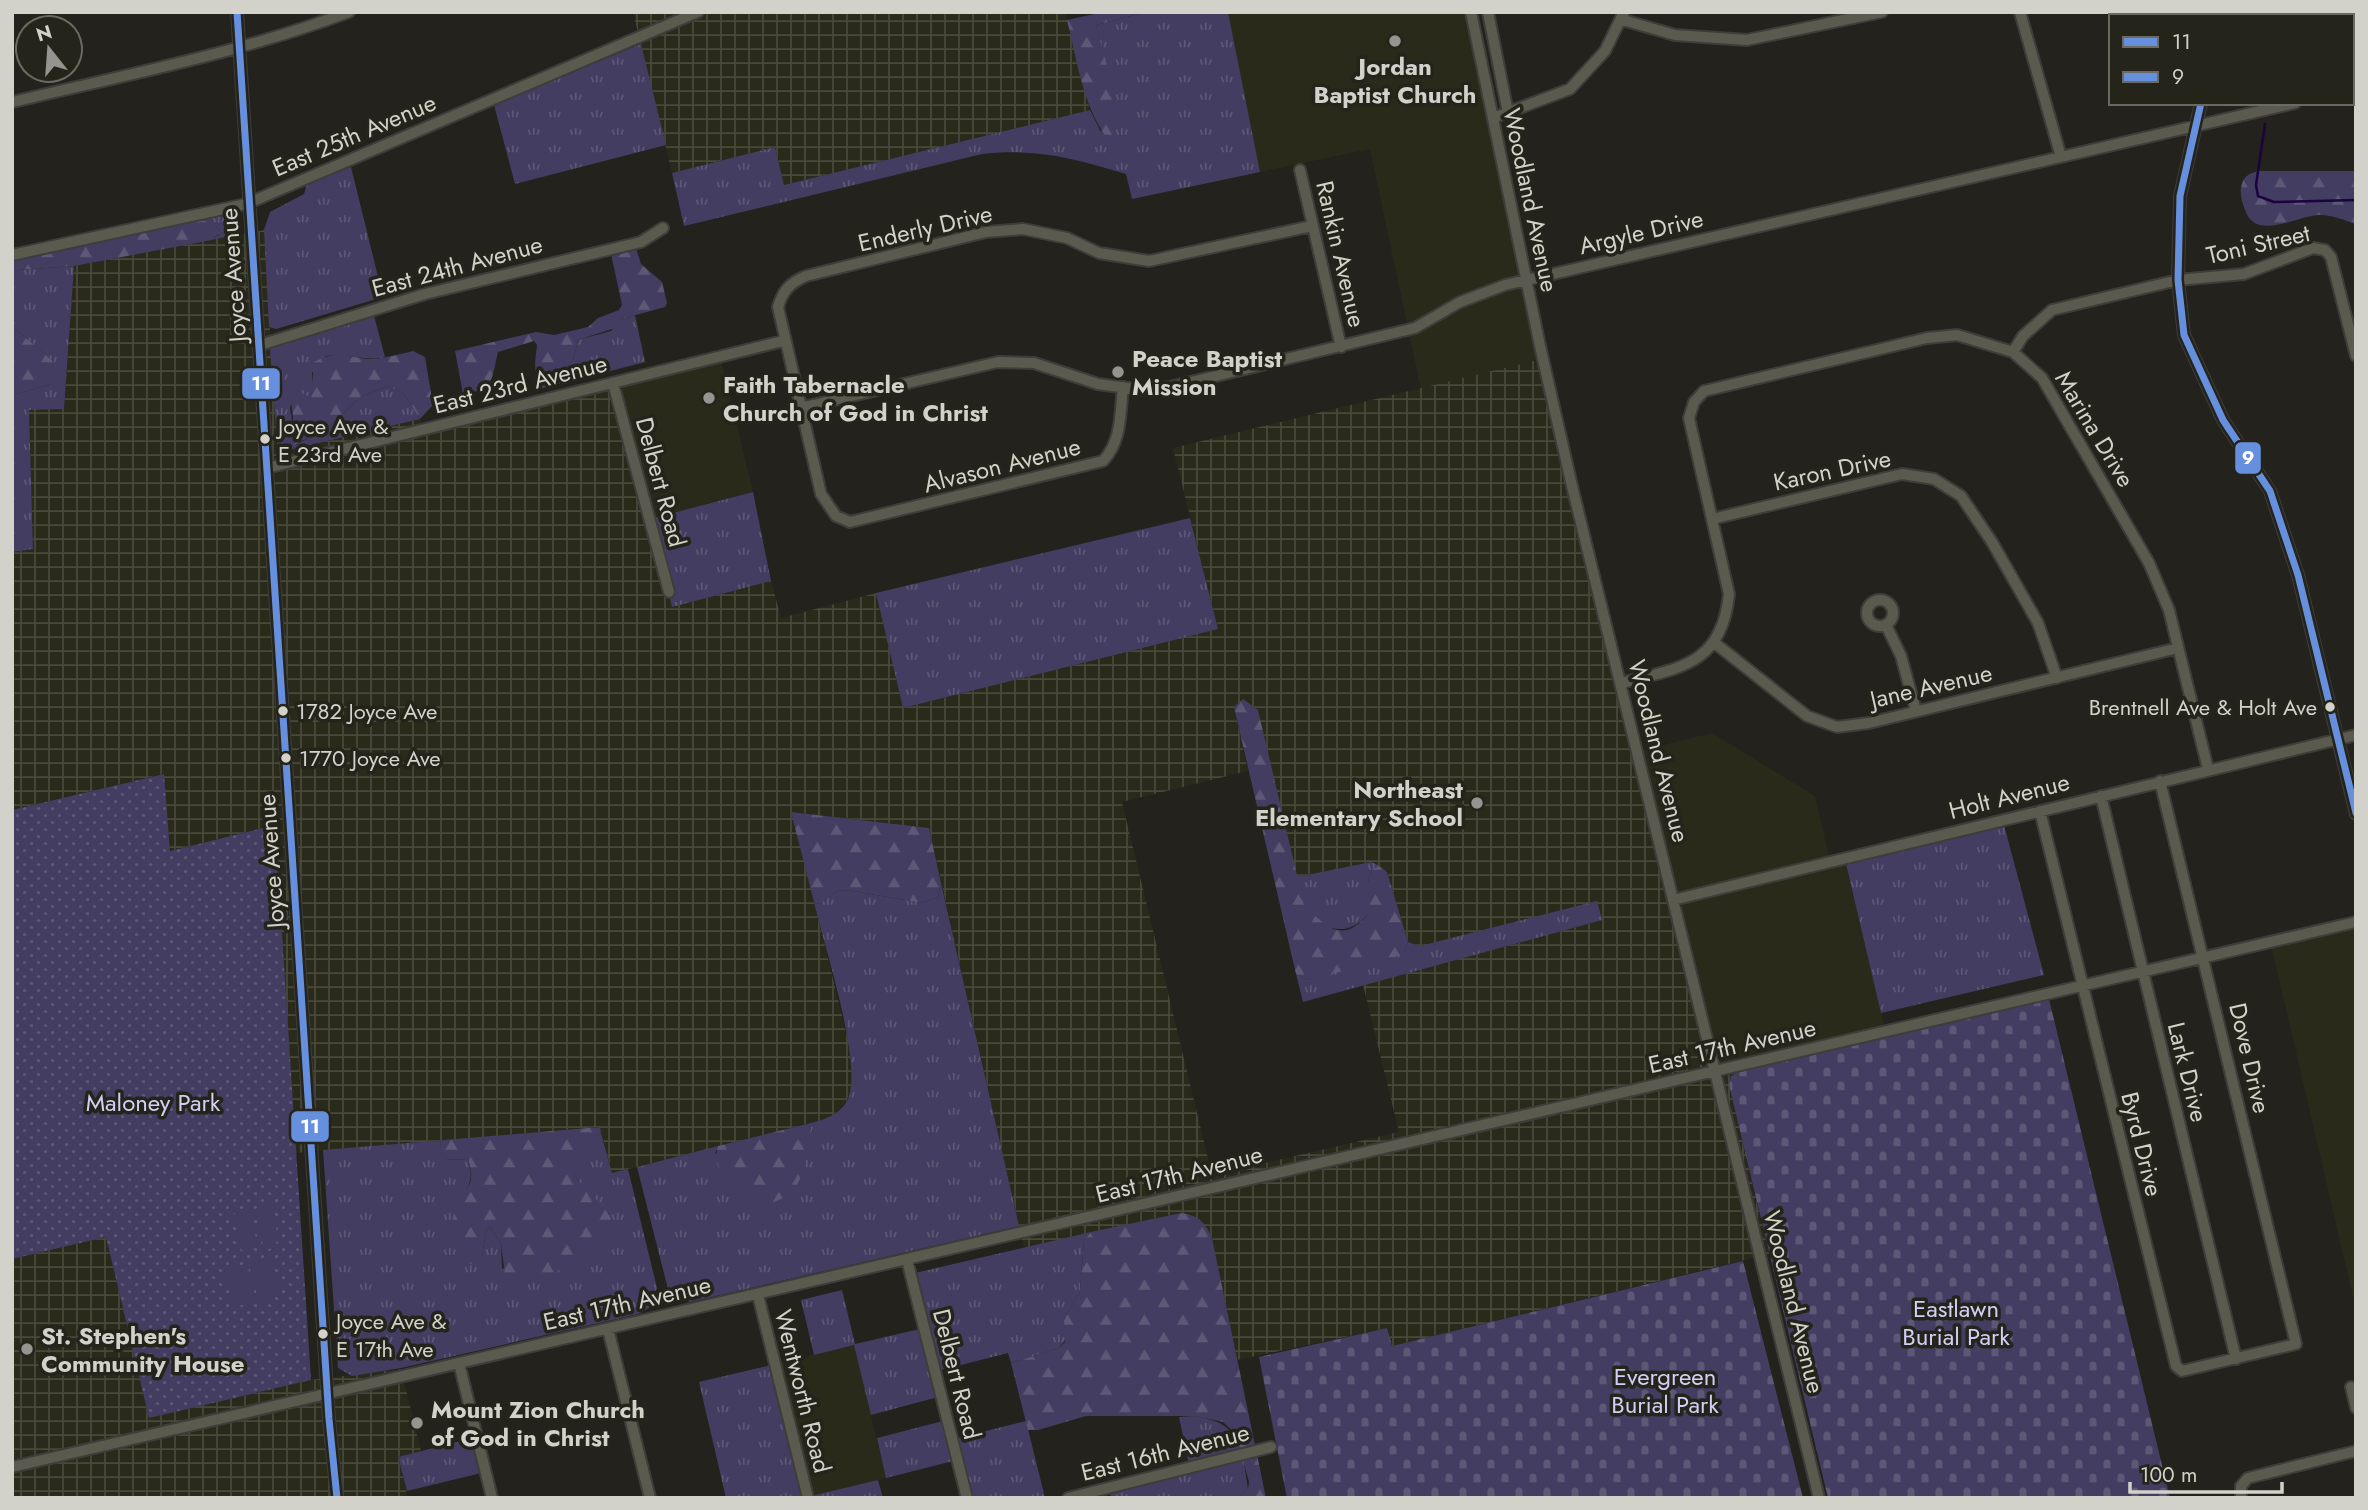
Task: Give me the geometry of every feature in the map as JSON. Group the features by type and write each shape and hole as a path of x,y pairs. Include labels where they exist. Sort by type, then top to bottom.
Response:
{"street":[{"name":"Joyce Avenue","path":"237,12 327,1393 337,1498"},
{"path":"12,102 289,34 349,12"},
{"name":"East 25th Avenue","path":"12,255 249,202 698,12"},
{"name":"Woodland Avenue","path":"1471,12 1526,280 1819,1498"},
{"path":"1488,12 1508,113"},
{"path":"1493,118 1570,89 1605,51 1623,16 1675,34 1747,40 1882,12"},
{"path":"2020,12 2061,157"},
{"path":"2200,105 2180,196 2178,280 2184,335 2223,420 2270,491 2298,575 2356,814"},
{"name":"Argyle Drive","path":"800,408 998,362 1034,363 1098,384 1142,390 1170,387 1415,328 1460,302 1526,280 2286,105"},
{"name":"Rankin Avenue","path":"1300,170 1341,347"},
{"name":"Enderly Drive","path":"783,341 778,320 781,295 791,282 986,232 1023,229 1067,238 1099,253 1149,261 1312,226"},
{"name":"East 24th Avenue","path":"260,345 425,294 641,242 663,228"},
{"name":"Toni Street","path":"2013,352 2023,336 2052,310 2178,280 2244,274 2302,250 2325,250 2334,265 2356,356"},
{"name":"Marina Drive","path":"1712,519 1689,418 1694,402 1704,391 1927,338 1957,335 2013,352 2042,378 2148,563 2169,610 2208,769"},
{"path":"783,341 800,408"},
{"name":"East 23rd Avenue","path":"267,468 783,341"},
{"name":"Delbert Road","path":"612,383 669,593"},
{"name":"Alvason Avenue","path":"800,408 821,494 836,516 850,522 865,521 1103,461 1113,451 1118,438 1123,387"},
{"name":"Karon Drive","path":"1712,519 1902,474 1934,479 1961,496 1992,542 2038,623 2057,678"},
{"path":"1621,683 1682,667 1716,644 1727,620 1729,594 1712,519"},
{"path":"1886,625 1901,656 1916,711"},
{"name":"Jane Avenue","path":"1716,644 1807,716 1837,727 1869,723 2178,648"},
{"name":"Holt Avenue","path":"1674,900 2356,735"},
{"name":"Dove Drive","path":"2160,781 2296,1345"},
{"name":"Lark Drive","path":"2101,796 2236,1359"},
{"name":"Byrd Drive","path":"2040,811 2176,1366 2182,1371 2296,1345"},
{"name":"East 17th Avenue","path":"12,1466 758,1295 1203,1187 2356,922"},
{"name":"Delbert Road","path":"907,1260 967,1498"},
{"name":"Wentworth Road","path":"758,1295 808,1498"},
{"path":"608,1329 650,1498"},
{"path":"459,1363 492,1498"},
{"path":"2351,1387 2356,1408"},
{"name":"East 16th Avenue","path":"1068,1498 1271,1447"},
{"path":"2241,1496 2241,1486 2258,1474 2356,1451"}],"shaded area":[{"path":"633,12 1065,12 1090,110 784,185 775,147 672,173"},
{"path":"1228,12 1470,12 1542,359 1421,390 1370,149 1260,172"},
{"path":"264,230 277,444 281,452 420,419 422,429 615,381 672,607 771,581 781,618 876,593 903,708 1218,629 1173,448 1542,359 1715,1069 1731,1076 1729,1085 1769,1254 1392,1346 1387,1328 1237,1360 1212,1238 1191,1214 1180,1213 1024,1248 929,828 792,812 850,1048 853,1084 846,1102 830,1118 612,1173 600,1127 296,1153 275,825 170,851 163,774 12,810 12,552 33,549 29,409 64,408 74,266","holes":["1234,707 1258,710 1294,873 1302,876 1371,862 1380,866 1387,872 1408,942 1420,946 1602,920 1363,985 1399,1132 1212,1175 1122,802 1248,771"]},
{"path":"720,355 753,492 650,519 615,381"},
{"path":"1712,733 1815,796 1830,861 1844,858 1887,1036 1743,1069 1731,1076 1715,1069 1638,751"},
{"path":"2356,918 2356,1310 2269,936"},
{"path":"106,1237 149,1418 311,1380 401,1369 421,1451 398,1457 408,1498 12,1498 12,1259"},
{"path":"854,1345 886,1478 804,1498 772,1365"}],"green space":[{"path":"1104,12 1146,12 1096,25 1115,101 1117,116 1113,145 1103,132 1088,102 1067,20"},
{"path":"1146,12 1228,12 1260,172 1132,199 1126,174 1055,156 1020,152 982,154 684,226 672,173 775,147 784,185 1090,110 1101,132 1114,103 1096,25"},
{"path":"641,44 666,145 515,184 494,105"},
{"path":"351,167 383,297 276,329 269,327 264,230 270,212 304,194 307,184"},
{"path":"2259,171 2356,171 2356,224 2323,215 2277,225 2257,224 2245,210 2241,191 2245,178"},
{"path":"237,211 240,234 212,240 219,234 216,226 188,222"},
{"path":"204,221 216,226 219,233 212,240 74,266 18,270 12,274 12,260 187,222"},
{"path":"636,248 641,264 662,282 667,303 665,307 621,319 618,327 578,340 573,361 543,382 537,375 537,345 534,341 498,352 490,382 481,390 463,394 455,351 536,332 554,335 588,327 598,318 619,310 622,305 611,254"},
{"path":"74,266 64,409 29,410 33,549 12,552 12,395 52,384 54,362 12,326 12,274 18,270"},
{"path":"373,312 385,357 371,359 326,356 312,373 313,394 310,398 294,389 290,408 296,445 328,427 362,396 388,386 404,394 420,419 281,452 277,444 270,349 280,340"},
{"path":"635,315 645,362 540,389 538,378 543,382 573,361 578,340 611,331 621,319"},
{"path":"12,326 54,362 58,375 52,384 12,395"},
{"path":"413,351 425,357 433,405 420,419 404,394 388,386 362,396 328,427 289,448 282,443 283,435 293,422 290,393 294,389 311,398 314,362 337,355 374,359"},
{"path":"753,492 771,581 672,607 650,519"},
{"path":"1190,518 1218,629 903,708 876,593"},
{"path":"1243,699 1258,710 1304,905 1327,926 1343,931 1351,929 1368,914 1368,882 1372,869 1380,866 1387,872 1408,942 1405,951 1392,959 1307,980 1296,974 1234,707"},
{"name":"Maloney Park","path":"164,774 170,851 275,825 311,1380 149,1418 106,1237 12,1259 12,810"},
{"path":"791,812 929,828 941,883 938,897 922,903 848,890 838,891 819,904 814,902"},
{"path":"2004,825 2044,975 1881,1013 1846,864"},
{"path":"1371,862 1380,866 1372,869 1368,882 1368,914 1360,922 1352,927 1335,929 1318,922 1304,906 1294,873 1302,876"},
{"path":"941,883 1019,1226 690,1302 680,1299 668,1289 637,1167 718,1146 715,1154 811,1129 807,1124 835,1114 847,1101 851,1085 851,1062 841,1004 814,902 819,904 838,891 848,890 922,903 938,897"},
{"path":"1597,901 1602,920 1303,1002 1296,974 1307,980 1405,951 1408,942 1420,946"},
{"name":"Eastlawn Burial Park","path":"2049,999 2170,1498 1828,1498 1729,1085 1731,1076 1743,1069"},
{"path":"807,1124 811,1129 804,1169 800,1180 785,1197 758,1205 735,1188 722,1172 716,1155 718,1146"},
{"path":"600,1127 601,1133 580,1151 573,1164 577,1179 610,1217 611,1226 607,1236 598,1245 576,1262 543,1276 505,1275 501,1244 491,1228 487,1227 482,1256 478,1262 470,1264 465,1261 453,1217 456,1203 470,1184 471,1170 468,1159 443,1160 439,1155 439,1146 444,1140"},
{"path":"601,1133 612,1173 628,1169 657,1288 649,1308 638,1314 401,1368 352,1376 338,1368 323,1150 444,1140 439,1146 444,1160 468,1159 471,1170 467,1189 459,1198 465,1261 482,1256 487,1227 491,1228 501,1244 502,1269 609,1214 583,1187 573,1170 572,1162 578,1151"},
{"path":"266,1201 268,1206 271,1205 279,1241 276,1242 277,1247 268,1249 267,1244 263,1245 255,1209 258,1208 257,1203"},
{"path":"249,1211 258,1246 241,1250 233,1214"},
{"path":"1181,1213 1200,1220 1212,1238 1266,1498 1237,1498 1248,1489 1249,1482 1236,1434 1223,1422 1195,1416 1086,1416 1038,1430 1028,1430 1011,1363 1059,1348 1065,1342 1064,1320 1080,1291 1084,1240 1091,1232"},
{"path":"1091,1232 1084,1240 1080,1291 1064,1320 1066,1339 1059,1348 1011,1363 1008,1353 937,1371 915,1273"},
{"path":"272,1258 281,1296 258,1301 250,1263"},
{"name":"Evergreen Burial Park","path":"1743,1261 1803,1498 1287,1498 1259,1357 1387,1328 1392,1346"},
{"path":"247,1264 256,1302 233,1307 224,1269"},
{"path":"842,1290 855,1344 920,1329 938,1397 871,1415 854,1345 814,1355 801,1300"},
{"path":"772,1365 804,1498 726,1498 699,1382"},
{"path":"1195,1416 1224,1426 1233,1435 1241,1450 1189,1464 1179,1417"},
{"path":"943,1421 953,1461 886,1478 877,1438"},
{"path":"1026,1421 1045,1498 970,1498 954,1439"},
{"path":"472,1438 481,1473 407,1491 398,1457"},
{"path":"1243,1456 1248,1489 1237,1498 1111,1498 1110,1493"},
{"path":"878,1480 883,1498 811,1496"}],"waterway":[{"path":"2257,12 2260,14"},
{"path":"2265,124 2256,185 2258,196 2274,202 2356,200"}],"transit line":[{"name":"11","path":"237,12 329,1419 337,1498"},
{"name":"9","path":"2201,105 2180,196 2178,280 2184,335 2223,420 2270,491 2298,575 2356,813"}],"place":[{"name":"Jordan Baptist Church","path":"1395,41"},
{"name":"Peace Baptist Mission","path":"1118,372"},
{"name":"Faith Tabernacle Church of God in Christ","path":"709,398"},
{"name":"Joyce Ave & E 23rd Ave","path":"265,439"},
{"name":"Brentnell Ave & Holt Ave","path":"2330,707"},
{"name":"1782 Joyce Ave","path":"283,711"},
{"name":"1770 Joyce Ave","path":"286,758"},
{"name":"Northeast Elementary School","path":"1477,803"},
{"name":"Joyce Ave & E 17th Ave","path":"323,1334"},
{"name":"St. Stephen's Community House","path":"27,1349"},
{"name":"Mount Zion Church of God in Christ","path":"417,1423"}]}
